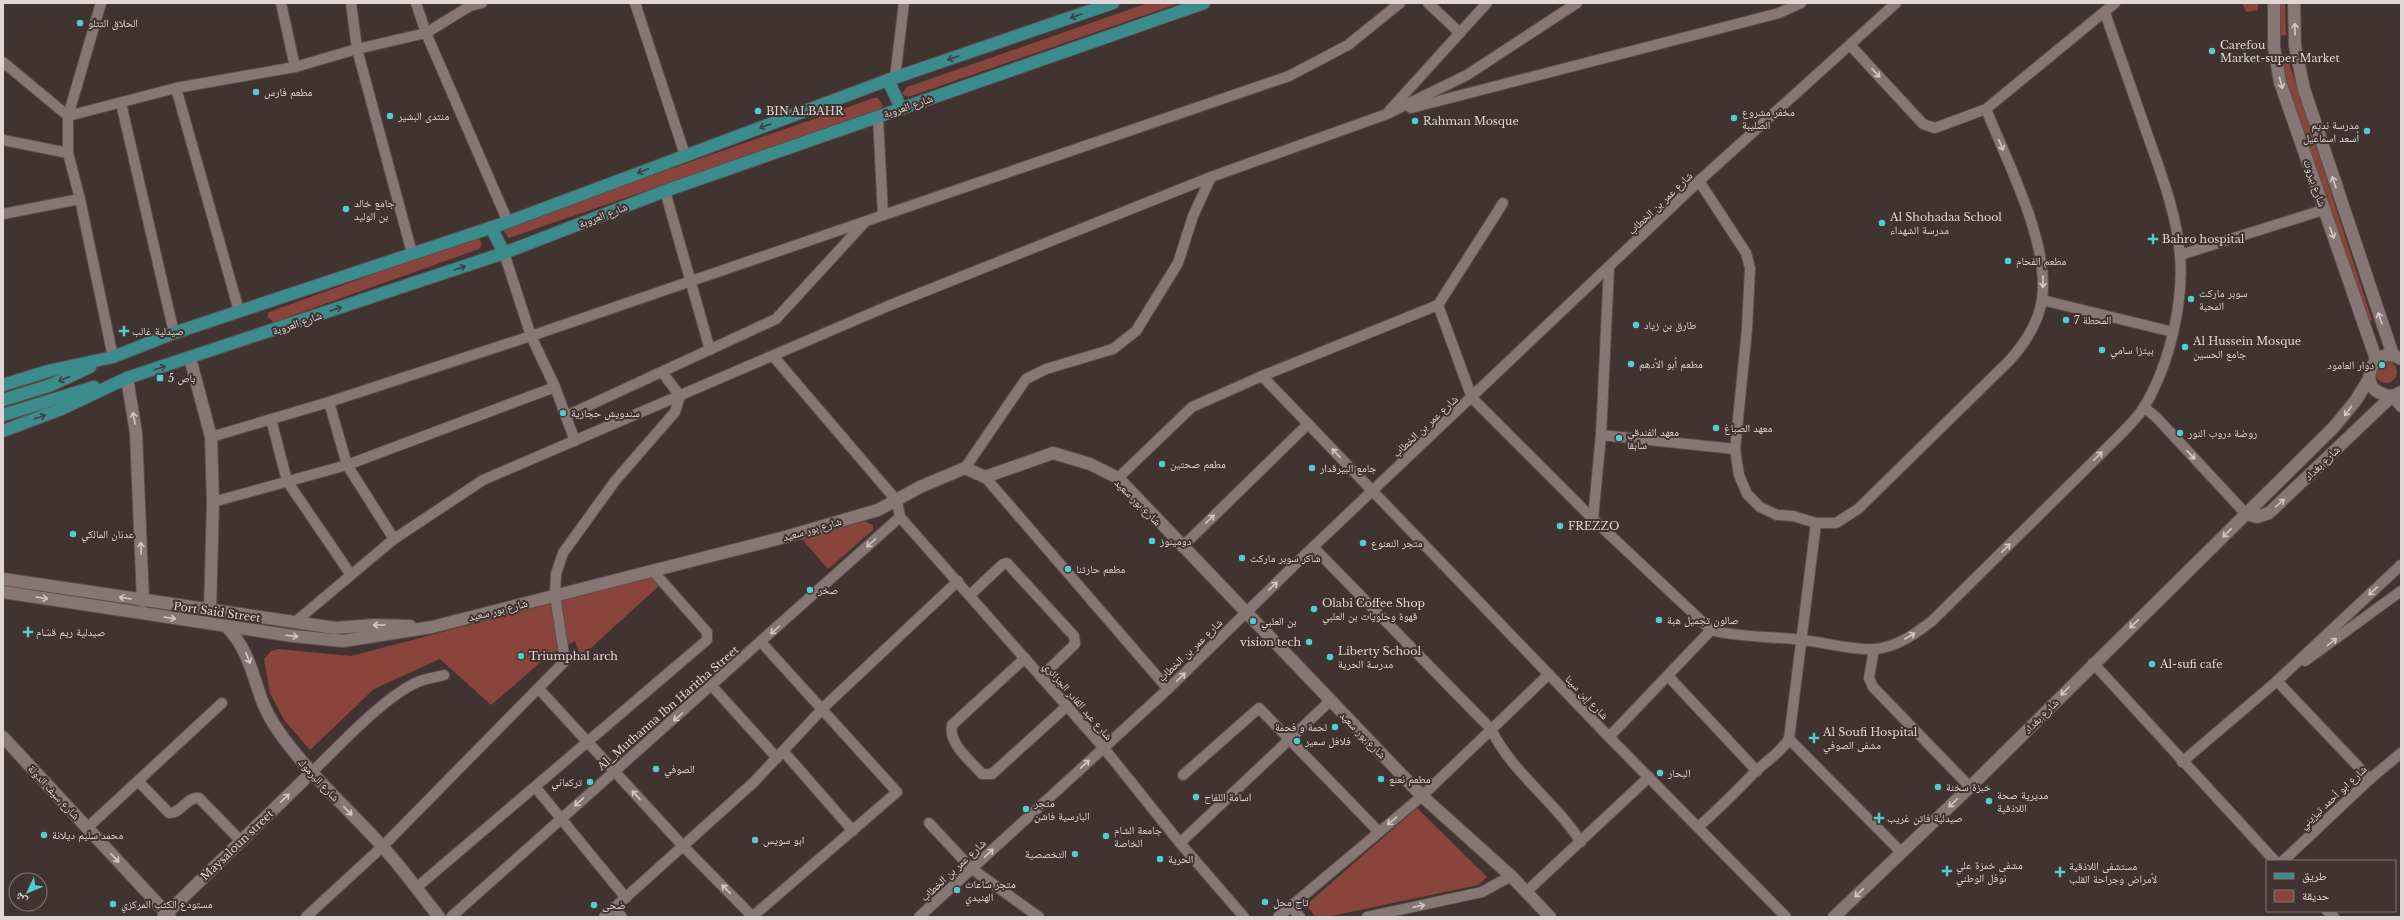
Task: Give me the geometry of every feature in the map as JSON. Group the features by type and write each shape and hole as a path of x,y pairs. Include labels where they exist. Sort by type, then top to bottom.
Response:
{"main road":[{"path":"3,400 51,385 113,357 174,333 508,222 892,79 1113,3"},
{"name":"شارع العروبة","path":"3,431 59,410 127,378 504,253 665,191 1204,3"},
{"name":"شارع بيروت","path":"2274,3 2274,47 2280,82 2323,210 2376,359 2397,357 2311,110 2295,46 2294,3"},
{"path":"2274,47 2295,46"},
{"path":"892,79 901,108"},
{"path":"491,227 504,253"},
{"path":"3,385 48,371 113,357"},
{"path":"190,358 211,436 213,502 210,611"},
{"path":"2376,359 2370,368 2369,379 2371,385 2380,394 2397,394"},
{"path":"3,415 127,378 136,433 143,601"},
{"name":"شارع بغداد","path":"1834,917 1970,787 2093,664 2334,428 2356,400 2369,379"},
{"name":"شارع بغداد","path":"2246,514 2257,517 2269,513 2397,394"},
{"name":"شارع بور سعيد","path":"985,477 1053,453 1090,464 1118,478 1422,796 1511,876 1550,917"},
{"path":"965,468 985,477"},
{"name":"شارع بور سعيد","path":"432,626 785,537 878,510 897,501 920,487 965,468"},
{"name":"Port Said Street","path":"3,580 335,628 375,625 432,626"},
{"path":"3,592 293,636 343,641 432,626"},
{"name":"شارع اليرموك","path":"226,626 238,639 248,655 260,695 274,724 312,772 382,846 439,917"},
{"name":"شارع سيف الدولة","path":"3,738 167,916"},
{"name":"Maysaloun street","path":"167,916 312,772"}],"street":[{"path":"101,3 68,116 68,153 80,199 113,357"},
{"path":"281,3 295,67"},
{"path":"352,3 357,49 412,253"},
{"path":"416,3 426,32 508,222"},
{"path":"68,116 176,88 295,67 357,49 426,32 470,6 482,3"},
{"path":"635,3 685,155"},
{"path":"892,79 904,3"},
{"path":"211,436 329,402 531,336 1289,76 1348,46 1400,3"},
{"path":"1428,3 1460,33"},
{"path":"1386,114 1487,3"},
{"path":"1386,114 1467,75 1577,3"},
{"path":"295,622 394,539 483,480 888,306 1211,177 1386,114 1772,15 1801,3"},
{"name":"شارع عمر بن الخطاب","path":"919,917 1168,689 1313,547 1472,398 1699,181 1896,3"},
{"path":"1850,45 1927,126 1935,128 1986,109 2105,13 2115,3"},
{"path":"1438,305 1472,398 1593,519 1711,630 1724,634 1801,640 1874,649 1894,645 1913,635 1932,621 2123,432 2144,407 2161,370 2173,332 2179,294 2180,255 2174,221 2162,175 2105,13"},
{"path":"3,62 68,116"},
{"path":"176,88 239,311"},
{"path":"121,103 174,333"},
{"path":"1699,181 1746,253 1750,268 1748,329 1734,449 1739,475 1747,494 1760,507 1777,515 1793,516 1816,523 1836,522 1858,509 2010,360 2027,338 2042,300 2044,280 2037,238 1986,109"},
{"path":"878,117 883,215"},
{"path":"3,140 68,153"},
{"path":"965,468 1026,379 1046,369 1113,349 1136,331 1178,263 1193,216 1211,177"},
{"path":"665,191 692,281 710,350"},
{"path":"3,214 80,199"},
{"path":"1118,478 1192,407 1262,376 1438,305 1504,203"},
{"path":"2180,255 2323,210"},
{"path":"566,416 776,319 866,221"},
{"path":"504,253 531,336 555,387 575,441"},
{"path":"1593,519 1601,435 1609,268"},
{"path":"2042,300 2173,332"},
{"path":"773,356 897,501 900,517"},
{"path":"662,372 680,396"},
{"name":"شارع إبن سينا","path":"1262,376 1609,737 1786,917"},
{"path":"213,502 347,465 555,387"},
{"path":"2397,394 2401,407"},
{"path":"306,917 382,846 565,661 555,595 559,563 569,544 615,481 672,418 680,396"},
{"path":"329,402 347,465 394,539"},
{"path":"2144,407 2157,418 2246,514"},
{"path":"271,419 287,481 351,575"},
{"path":"1182,546 1308,424"},
{"path":"1601,435 1734,449"},
{"path":"985,477 1168,689"},
{"name":"شارع عبد القادر الجزائري","path":"900,517 1103,747 1180,843 1244,917"},
{"name":"Al_Muthanna Ibn Haritha Street","path":"451,917 900,517"},
{"path":"1698,827 1722,807 1757,770 1780,753 1789,739 1816,523"},
{"path":"1313,547 1491,729 1496,740 1529,782 1573,829 1581,842"},
{"path":"970,595 1003,564 1007,563 1074,636 1075,644 1041,677"},
{"path":"2182,762 2277,681 2401,565"},
{"path":"416,888 536,788 707,640 705,630 652,570"},
{"path":"604,917 754,782 822,709 958,581"},
{"path":"2277,681 2401,591"},
{"path":"1609,737 1711,630"},
{"path":"539,688 683,846 752,917 897,794 897,790 761,642"},
{"path":"1874,649 1869,678 1873,686 1970,787"},
{"path":"1025,658 952,725 950,732 953,740 982,774 992,774 1067,706"},
{"path":"2093,664 2274,860"},
{"path":"1278,917 1422,796 1549,674"},
{"path":"312,772 372,715 396,696 422,680 444,675"},
{"path":"1668,676 1757,770"},
{"path":"2277,681 2370,779"},
{"path":"712,686 853,831"},
{"path":"1180,843 1330,701"},
{"path":"87,828 222,703"},
{"path":"1183,775 1258,708 1290,739 1379,832"},
{"path":"1789,739 1901,852"},
{"name":"شارع ابو أحمد تيزيني","path":"2284,860 2401,752"},
{"path":"1526,892 1649,777"},
{"path":"138,781 169,813 176,812 194,798 199,798 241,841"},
{"path":"536,788 626,898"},
{"path":"929,823 972,869 1039,917"},
{"path":"1367,917 1482,892 1511,876"},
{"path":"1290,906 1300,917"},
{"path":"614,908 622,917"}],"green space":[{"path":"1148,3 1180,3 908,97 902,94 907,87"},
{"path":"2242,3 2258,3 2258,10 2246,12"},
{"path":"2279,3 2285,3 2286,35 2280,36"},
{"path":"2286,53 2372,320 2369,323 2290,94 2282,59"},
{"path":"874,98 878,98 883,106 878,111 509,238 503,230 506,226"},
{"path":"475,237 480,240 482,245 479,249 274,322 267,317 269,312"},
{"path":"2386,361 2394,364 2397,372 2394,380 2386,383 2378,380 2375,372 2378,364"},
{"path":"864,521 873,525 873,530 828,569 801,538"},
{"path":"652,577 660,585 581,657 575,641 548,656 491,705 440,659 374,689 310,750 284,720 270,693 264,659 271,651 278,649 351,656"},
{"path":"1417,808 1487,877 1478,885 1327,917 1316,917 1306,905"}],"place":[{"name":"الحلاق التتلو","path":"80,23"},
{"name":"Carefou Market-super Market","path":"2212,51"},
{"name":"مطعم فارس","path":"256,92"},
{"name":"BIN ALBAHR","path":"758,111"},
{"name":"منتدى البشير","path":"390,116"},
{"name":"مخفر مشروع الصليبة","path":"1734,118"},
{"name":"Rahman Mosque","path":"1415,121"},
{"name":"مدرسة نديم أسعد اسماعيل","path":"2367,131"},
{"name":"جامع خالد بن الوليد","path":"346,209"},
{"name":"Al Shohadaa School مدرسة الشهداء","path":"1882,223"},
{"name":"Bahro hospital","path":"2153,239"},
{"name":"مطعم الفحام","path":"2008,261"},
{"name":"سوبر ماركت المحبة","path":"2191,299"},
{"name":"المحطة 7","path":"2066,320"},
{"name":"طارق بن زياد","path":"1636,325"},
{"name":"صيدلية غالب","path":"124,331"},
{"name":"Al Hussein Mosque جامع الحسين","path":"2185,347"},
{"name":"بيتزا سامي","path":"2102,350"},
{"name":"مطعم أبو الأدهم","path":"1631,364"},
{"name":"دوار العامود","path":"2382,365"},
{"name":"باص 5","path":"160,378"},
{"name":"سندويش حجازية","path":"563,413"},
{"name":"معهد الصباغ","path":"1716,428"},
{"name":"روضة دروب النور","path":"2180,433"},
{"name":"معهد الفندقي سابقا","path":"1619,438"},
{"name":"مطعم صحتين","path":"1162,464"},
{"name":"جامع البيرقدار","path":"1312,468"},
{"name":"FREZZO","path":"1560,526"},
{"name":"عدنان المالكي","path":"73,534"},
{"name":"دومينوز","path":"1152,541"},
{"name":"متجر النعنوع","path":"1363,543"},
{"name":"شاكر سوبر ماركت","path":"1242,558"},
{"name":"مطعم حارتنا","path":"1068,569"},
{"name":"صخر","path":"810,590"},
{"name":"Olabi Coffee Shop قهوة وحلويات بن العلبي","path":"1314,609"},
{"name":"صالون تجميل هبة","path":"1659,620"},
{"name":"بن العلبي","path":"1253,621"},
{"name":"صيدلية ريم قسّام","path":"28,632"},
{"name":"vision tech","path":"1309,642"},
{"name":"Triumphal arch","path":"521,656"},
{"name":"Liberty School مدرسة الحرية","path":"1330,657"},
{"name":"Al-sufi cafe","path":"2152,664"},
{"name":"لحمة و فحمة","path":"1335,727"},
{"name":"Al Soufi Hospital مشفى الصوفي","path":"1814,738"},
{"name":"فلافل سمير","path":"1297,741"},
{"name":"الصوفي","path":"656,769"},
{"name":"البحار","path":"1660,773"},
{"name":"مطعم نعنع","path":"1381,779"},
{"name":"تركماني","path":"590,782"},
{"name":"خبزة سخنة","path":"1938,787"},
{"name":"اسامة اللفاح","path":"1196,797"},
{"name":"مديرية صحة اللاذقية","path":"1989,801"},
{"name":"متجر البارسية فاشن","path":"1026,809"},
{"name":"صيدلية فاتن غريب","path":"1879,818"},
{"name":"محمد سليم ديلانة","path":"44,835"},
{"name":"جامعة الشام الخاصة","path":"1106,836"},
{"name":"ابو سويس","path":"755,840"},
{"name":"التخصصية","path":"1075,854"},
{"name":"الحرية","path":"1160,859"},
{"name":"مشفى خمزة علي نوفل الوطني","path":"1947,871"},
{"name":"مستشفى اللاذقية لأمراض وجراحة القلب","path":"2060,872"},
{"name":"متجر ساعات الهنيدي","path":"957,890"},
{"name":"تاج محل","path":"1265,902"},
{"name":"مستودع الكتب المركزي","path":"113,904"},
{"name":"ضحى","path":"594,905"}]}
